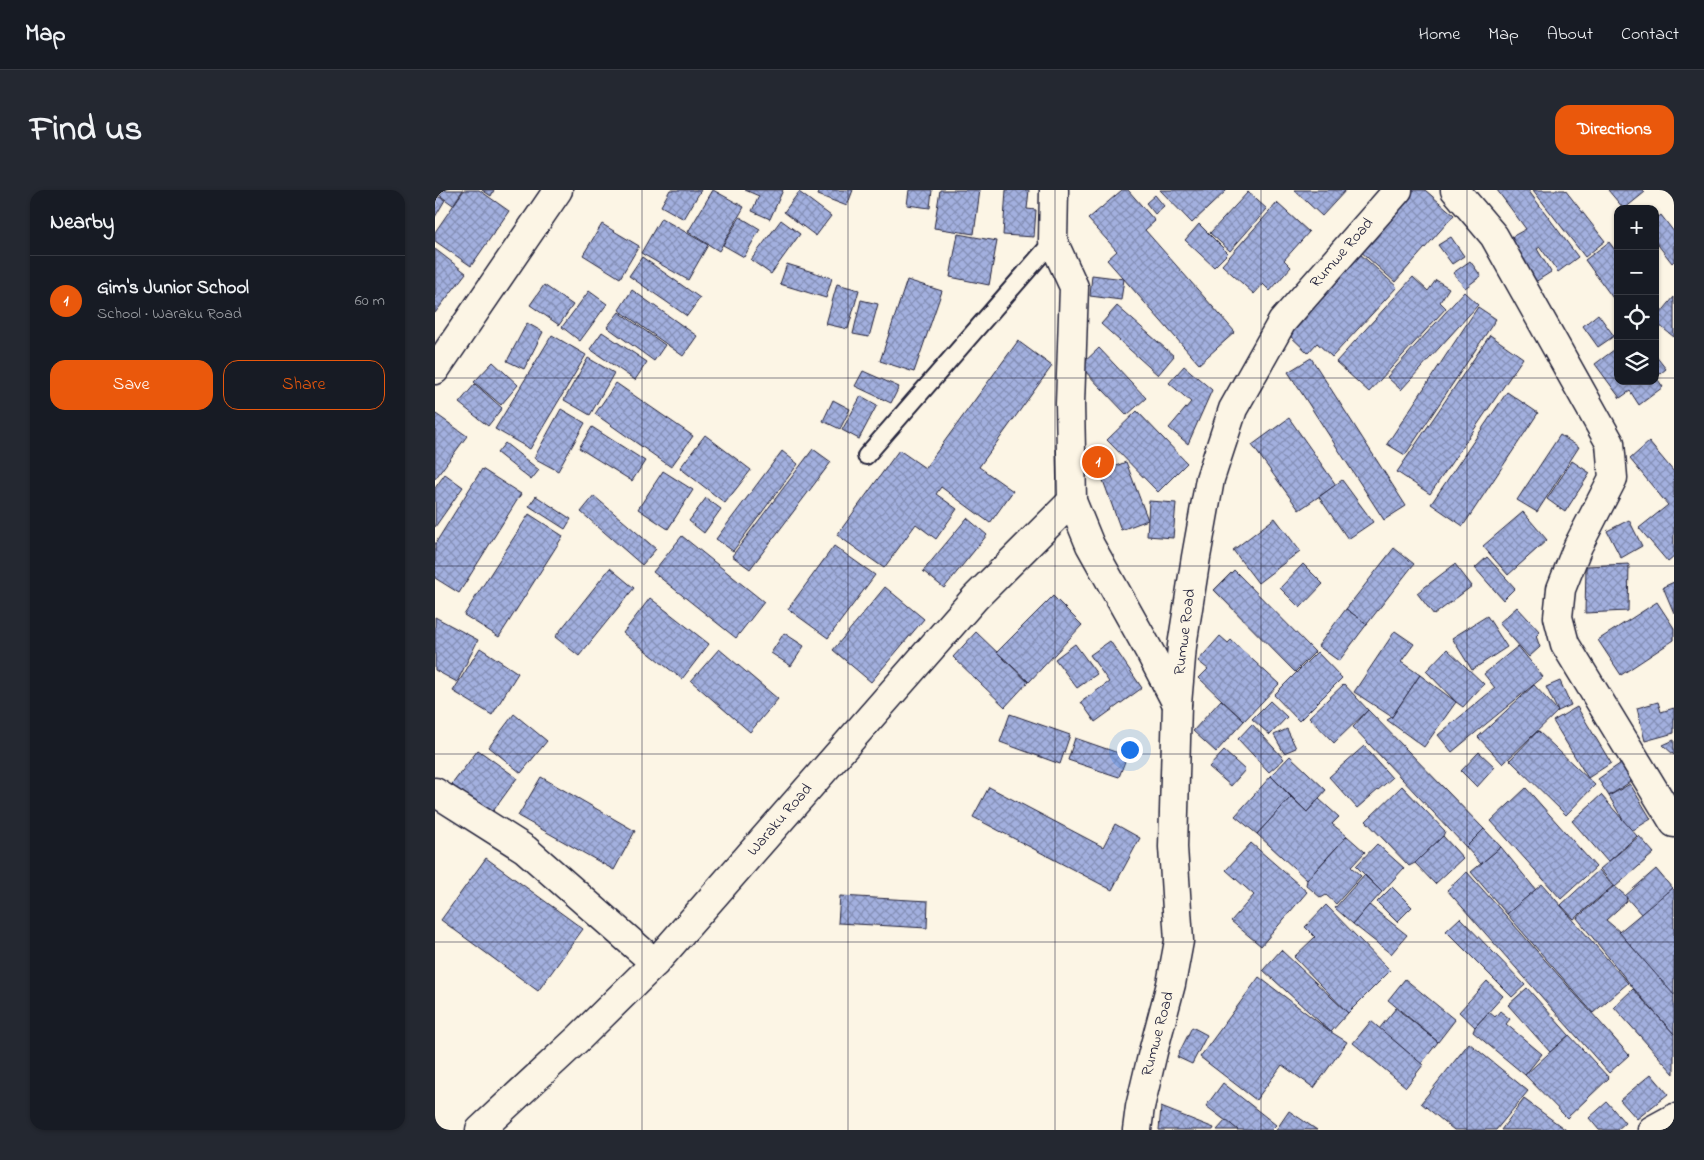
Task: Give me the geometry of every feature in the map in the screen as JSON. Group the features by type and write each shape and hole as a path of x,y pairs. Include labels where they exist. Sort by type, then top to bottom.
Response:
{"street":[{"path":"435,370 558,190"},
{"path":"1054,190 1053,241 1074,287 1070,404 1072,501 1089,546 1151,654 1177,704"},
{"name":"Rumwe Road","path":"1137,1130 1140,1107 1171,984 1179,941 1173,847 1177,704 1195,557 1210,479 1233,409 1282,322 1398,190"},
{"path":"1455,190 1494,236 1610,443 1613,478 1578,546 1561,589 1558,617 1565,644 1674,823"},
{"name":"Waraku Road","path":"480,1130 655,964 975,598 1072,501"},
{"path":"435,792 525,849 655,964"},
{"path":"1652,1130 1674,1118"}],"lane":[{"path":"866,456 1053,241"}],"building":[{"path":"435,190 463,190 453,205 435,192"},
{"path":"464,190 479,190 509,211 471,266 435,241 435,232"},
{"path":"482,190 494,190 491,196"},
{"path":"670,190 701,190 684,219 661,206"},
{"path":"713,190 744,207 719,251 688,232"},
{"path":"745,190 783,190 770,219 752,211 759,196"},
{"path":"820,190 853,190 847,206 818,195"},
{"path":"909,190 932,190 930,208 907,205"},
{"path":"940,190 980,190 974,234 934,228"},
{"path":"1006,190 1029,190 1027,209 1036,210 1034,237 1003,235"},
{"path":"1122,190 1128,190 1155,221 1145,230 1235,332 1199,364 1107,260 1117,251 1088,219"},
{"path":"1160,190 1227,190 1192,223"},
{"path":"1294,190 1346,190 1322,216"},
{"path":"1413,190 1425,190 1454,215 1395,282 1359,250"},
{"path":"1497,190 1528,190 1578,257 1558,272 1540,247 1537,249 1551,272 1532,284 1506,240 1526,229"},
{"path":"1533,190 1565,190 1605,241 1585,257"},
{"path":"1608,190 1643,190 1645,192 1629,205 1621,205"},
{"path":"799,192 831,216 816,236 784,212"},
{"path":"1248,192 1267,209 1230,251 1210,233"},
{"path":"435,195 445,200 435,217"},
{"path":"1155,195 1164,206 1155,214 1146,203"},
{"path":"1277,203 1309,232 1284,260 1291,267 1270,291 1263,284 1254,294 1222,265"},
{"path":"1661,215 1674,232 1674,261 1672,263 1659,246 1659,217"},
{"path":"740,217 760,229 744,257 723,245"},
{"path":"661,218 708,245 688,280 641,253"},
{"path":"781,220 800,234 771,274 751,260"},
{"path":"602,224 639,246 620,278 583,255"},
{"path":"1199,224 1228,253 1214,267 1185,240"},
{"path":"958,234 997,241 989,285 950,277"},
{"path":"1451,237 1464,256 1452,264 1438,245"},
{"path":"1609,242 1614,249 1614,300 1585,260"},
{"path":"435,249 466,273 435,313"},
{"path":"1359,253 1397,287 1332,357 1317,343 1308,353 1286,332"},
{"path":"642,257 700,298 687,316 629,276"},
{"path":"1470,261 1481,276 1465,288 1453,273"},
{"path":"787,264 832,278 826,298 780,284"},
{"path":"1092,275 1124,279 1121,300 1090,296"},
{"path":"1413,277 1428,291 1436,280 1449,288 1440,302 1446,308 1369,392 1336,362"},
{"path":"907,280 942,291 914,372 880,361"},
{"path":"837,284 859,290 848,329 826,324"},
{"path":"544,285 573,305 559,325 530,305"},
{"path":"632,290 697,336 683,356 619,310"},
{"path":"589,291 607,304 580,341 562,327"},
{"path":"1464,292 1478,305 1401,390 1387,377"},
{"path":"1674,297 1674,337 1659,325 1659,315"},
{"path":"861,300 878,304 869,337 853,334"},
{"path":"1117,306 1174,356 1158,375 1101,324"},
{"path":"1478,307 1496,319 1405,455 1387,444"},
{"path":"619,312 665,345 654,361 607,327"},
{"path":"1598,314 1614,336 1598,347 1583,326"},
{"path":"527,323 543,332 524,369 507,361"},
{"path":"602,332 647,362 635,380 590,349"},
{"path":"552,335 586,355 530,449 495,429"},
{"path":"1490,335 1523,358 1430,494 1397,472"},
{"path":"1018,341 1052,366 979,467 1013,491 990,523 941,487 936,494 957,509 936,539 916,524 884,568 837,535 899,450 925,468"},
{"path":"1099,348 1146,398 1127,415 1080,366"},
{"path":"1614,350 1614,385 1659,385 1659,381 1663,387 1639,405 1630,391 1620,398 1595,364"},
{"path":"588,358 614,373 590,415 564,400"},
{"path":"1311,358 1406,506 1384,520 1288,372"},
{"path":"1659,360 1666,369 1659,375"},
{"path":"493,362 518,385 501,405 474,382"},
{"path":"1184,366 1212,390 1188,444 1169,428 1191,402 1169,383"},
{"path":"863,371 899,387 891,403 855,386"},
{"path":"616,383 693,436 671,467 595,414"},
{"path":"475,384 502,408 488,426 459,403"},
{"path":"1507,392 1538,413 1463,526 1431,504"},
{"path":"861,396 877,405 859,439 842,430"},
{"path":"833,400 850,409 840,429 823,421"},
{"path":"561,409 585,423 558,471 534,458"},
{"path":"1137,411 1187,463 1158,492 1107,440"},
{"path":"436,414 467,436 435,479 435,416"},
{"path":"1289,418 1336,485 1299,510 1252,445"},
{"path":"592,427 645,461 632,481 579,448"},
{"path":"705,435 751,470 725,503 680,468"},
{"path":"1560,435 1579,447 1537,512 1517,500"},
{"path":"1649,442 1674,472 1674,557 1668,562 1639,528 1668,505 1630,459"},
{"path":"505,443 539,470 531,480 497,453"},
{"path":"813,449 831,462 750,569 732,556"},
{"path":"782,451 798,464 733,551 716,539"},
{"path":"1572,461 1590,473 1565,512 1547,499"},
{"path":"1126,462 1148,520 1121,530 1100,472"},
{"path":"482,469 521,494 459,593 435,578 435,544"},
{"path":"663,471 693,490 668,529 638,509"},
{"path":"445,474 463,487 435,527 435,488"},
{"path":"1342,480 1373,522 1348,539 1319,497"},
{"path":"536,496 571,519 565,529 529,506"},
{"path":"594,496 656,549 642,565 581,512"},
{"path":"706,498 721,509 704,533 689,521"},
{"path":"1149,501 1176,503 1173,538 1147,536"},
{"path":"1523,512 1547,540 1508,575 1483,546"},
{"path":"529,514 563,536 499,637 464,615"},
{"path":"967,518 987,535 944,588 923,571"},
{"path":"1275,518 1300,551 1258,583 1233,550"},
{"path":"1629,520 1642,546 1621,558 1607,531"},
{"path":"682,536 764,602 736,638 653,572"},
{"path":"834,546 875,575 828,638 788,609"},
{"path":"1394,548 1414,564 1367,624 1346,609"},
{"path":"1487,557 1515,588 1503,600 1475,568"},
{"path":"1303,564 1323,584 1300,608 1280,588"},
{"path":"1455,564 1472,586 1434,615 1417,593"},
{"path":"1629,564 1628,611 1585,613 1586,566"},
{"path":"610,568 634,588 579,656 555,637"},
{"path":"1234,570 1315,652 1295,672 1214,590"},
{"path":"1674,582 1674,613 1663,587"},
{"path":"885,587 924,619 871,682 833,650"},
{"path":"1053,596 1082,625 1029,682 997,652"},
{"path":"650,598 709,644 682,679 623,633"},
{"path":"1657,602 1674,628 1674,640 1621,675 1598,640"},
{"path":"1517,607 1540,632 1536,636 1540,647 1529,657 1499,623"},
{"path":"1346,609 1367,624 1339,661 1318,646"},
{"path":"1487,616 1507,647 1472,670 1452,638"},
{"path":"435,617 478,640 457,682 435,670"},
{"path":"1395,631 1414,644 1401,662 1420,675 1392,717 1354,692"},
{"path":"976,632 1028,682 1005,707 953,657"},
{"path":"784,633 804,646 791,666 771,653"},
{"path":"1220,636 1228,643 1231,640 1279,684 1244,721 1199,678 1208,669 1198,661"},
{"path":"1110,641 1142,688 1095,722 1081,702 1109,682 1090,655"},
{"path":"1075,644 1097,674 1077,688 1055,659"},
{"path":"1518,646 1543,677 1452,752 1438,735 1495,688 1484,674"},
{"path":"480,648 518,673 492,715 453,691"},
{"path":"719,649 778,699 750,732 691,681"},
{"path":"1447,649 1484,684 1463,707 1426,671"},
{"path":"1317,652 1342,678 1299,721 1274,695"},
{"path":"1420,675 1456,702 1424,747 1387,720 1392,717"},
{"path":"1560,681 1571,705 1558,711 1546,687"},
{"path":"1344,684 1368,710 1334,743 1309,717"},
{"path":"1534,685 1558,711 1503,764 1478,737"},
{"path":"1221,700 1244,721 1216,752 1193,731"},
{"path":"1270,701 1287,717 1270,735 1252,719"},
{"path":"1658,702 1661,712 1674,708 1674,733 1645,741 1637,708"},
{"path":"1577,707 1611,763 1588,778 1553,721"},
{"path":"1368,710 1484,829 1466,847 1353,727"},
{"path":"514,714 547,741 521,773 489,747"},
{"path":"1010,714 1070,735 1060,764 1000,742"},
{"path":"1252,724 1284,759 1269,772 1238,739"},
{"path":"1287,729 1296,748 1284,753 1274,735"},
{"path":"1538,731 1595,785 1566,815 1510,760"},
{"path":"1075,738 1127,756 1119,777 1068,760"},
{"path":"1674,740 1674,755 1663,745"},
{"path":"1364,746 1392,778 1357,808 1329,777"},
{"path":"478,750 517,778 486,821 446,792"},
{"path":"1224,751 1245,770 1231,786 1209,767"},
{"path":"1479,752 1495,767 1477,787 1461,771"},
{"path":"1290,756 1326,790 1307,812 1271,776"},
{"path":"1627,759 1639,776 1609,796 1598,779"},
{"path":"1271,776 1291,797 1257,834 1235,816"},
{"path":"541,777 635,831 614,870 518,816"},
{"path":"1630,784 1651,819 1630,832 1609,796"},
{"path":"1402,786 1445,831 1443,836 1415,863 1409,866 1366,821"},
{"path":"989,787 1103,847 1115,824 1140,838 1112,890 973,817"},
{"path":"1526,788 1596,867 1561,899 1491,821"},
{"path":"1601,795 1637,836 1608,862 1572,821"},
{"path":"1291,797 1307,812 1319,799 1339,817 1332,824 1347,836 1307,880 1257,834"},
{"path":"1484,829 1501,847 1481,864 1466,847"},
{"path":"1347,836 1365,852 1351,867 1361,876 1336,904 1326,895 1321,898 1306,885 1307,880"},
{"path":"1443,836 1463,858 1435,884 1415,863"},
{"path":"1639,836 1654,853 1615,887 1600,869"},
{"path":"1251,843 1307,892 1261,946 1231,921 1254,895 1226,870"},
{"path":"1377,844 1404,868 1382,892 1356,866"},
{"path":"1501,847 1536,890 1507,914 1471,872"},
{"path":"486,858 583,929 538,991 441,920"},
{"path":"1656,869 1672,888 1642,915 1625,896"},
{"path":"1599,870 1613,886 1574,919 1561,905"},
{"path":"1467,872 1629,1055 1609,1073 1447,890"},
{"path":"1364,875 1382,892 1353,924 1335,908"},
{"path":"1542,884 1628,983 1593,1013 1507,914"},
{"path":"1614,886 1626,896 1627,901 1606,920 1620,932 1674,993 1674,1034 1634,989 1577,918"},
{"path":"1392,887 1412,907 1397,922 1377,902"},
{"path":"1672,888 1674,890 1674,995 1619,932"},
{"path":"840,896 928,901 927,928 838,923"},
{"path":"1326,905 1390,971 1348,1013 1294,957 1315,937 1305,927"},
{"path":"1369,905 1407,935 1391,954 1353,924"},
{"path":"1460,918 1525,985 1512,997 1446,931"},
{"path":"1281,950 1348,1013 1331,1032 1263,970"},
{"path":"1259,977 1347,1042 1314,1088 1282,1065 1256,1100 1200,1057"},
{"path":"1405,979 1455,1020 1438,1042 1388,1000"},
{"path":"1487,981 1503,996 1475,1027 1459,1012"},
{"path":"1527,988 1569,1035 1550,1052 1508,1005"},
{"path":"1633,989 1674,1034 1674,1074 1614,1007"},
{"path":"1396,1008 1438,1042 1421,1064 1379,1029"},
{"path":"1500,1011 1510,1019 1506,1024 1542,1054 1525,1075 1473,1032 1475,1027 1489,1012 1495,1017"},
{"path":"1371,1021 1423,1065 1406,1087 1353,1043"},
{"path":"1192,1027 1207,1035 1192,1064 1177,1057"},
{"path":"1569,1035 1609,1078 1567,1118 1525,1075"},
{"path":"1469,1043 1528,1091 1496,1130 1454,1130 1421,1103"},
{"path":"1651,1074 1668,1094 1637,1119 1620,1100"},
{"path":"1223,1083 1276,1125 1271,1130 1238,1130 1206,1106"},
{"path":"1524,1099 1566,1130 1501,1130"},
{"path":"1607,1102 1625,1123 1617,1130 1599,1130 1589,1118"},
{"path":"1161,1107 1214,1128 1213,1130 1159,1130"},
{"path":"1289,1111 1317,1130 1276,1130"},
{"path":"1226,1120 1238,1130 1217,1130"}],"place":[{"name":"Gim's Junior School","path":"1098,462"}]}
